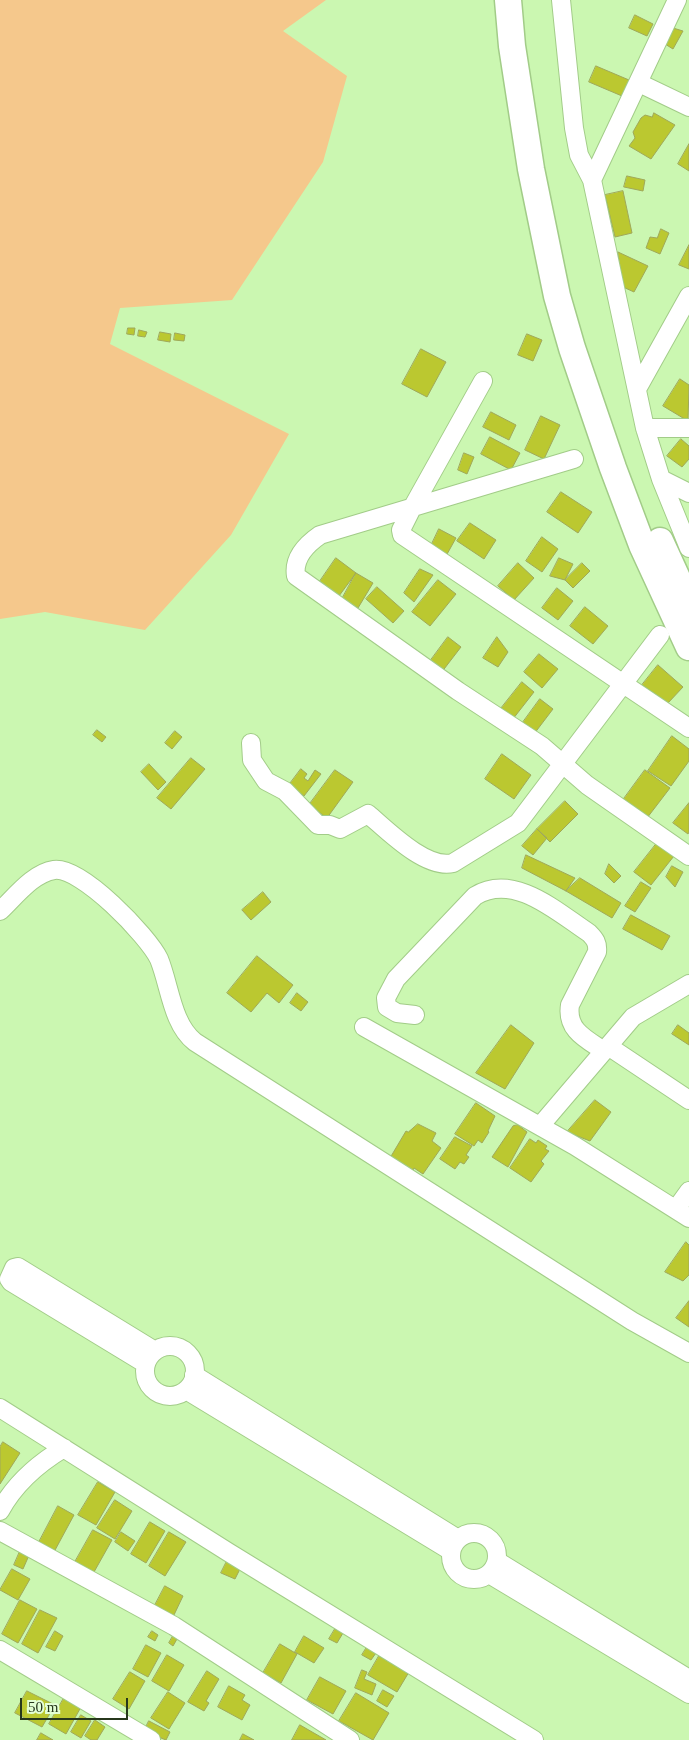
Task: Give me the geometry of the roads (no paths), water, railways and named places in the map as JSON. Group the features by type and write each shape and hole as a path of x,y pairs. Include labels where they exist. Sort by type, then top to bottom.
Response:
{"highway":[{"path":"508,0 512,46 531,169 557,296 613,468 642,545 689,647"},
{"path":"526,0 530,49 551,183 575,294 592,355 621,441 649,516 689,604"}],"street":[{"path":"561,0 574,128 579,154 592,180 645,428 661,480 689,548"},
{"path":"592,180 639,84 677,0"},
{"path":"639,84 689,107"},
{"path":"637,389 687,306"},
{"path":"483,381 401,530 405,538 689,728"},
{"path":"645,428 689,428"},
{"path":"574,459 411,510 320,535 301,552 295,571 296,576 426,670 542,746 563,762 587,785 689,856"},
{"path":"661,480 689,493"},
{"path":"250,743 252,760 266,780 285,791 318,825 340,828 368,814 407,847 446,864 466,857 518,823 660,635"},
{"path":"0,911 30,883 44,874 54,870 66,870 79,876 91,885 147,940 159,960 183,1030 195,1042 624,1316 689,1353"},
{"path":"415,1015 397,1013 388,1007 386,998 396,979 475,896 492,888 511,889 526,893 589,933 598,945 597,952 570,1005 571,1023 580,1035 606,1048 689,1100"},
{"path":"540,1126 606,1048 641,1011 689,984"},
{"path":"364,1028 540,1126 683,1214 689,1191"},
{"path":"18,1267 151,1358 11,1282 9,1279 14,1268 18,1267"},
{"path":"167,1346 180,1348 193,1362 190,1382 174,1396 155,1391 147,1381 151,1358 167,1346"},
{"path":"190,1382 455,1545"},
{"path":"0,1408 228,1552 534,1740"},
{"path":"0,1511 44,1460 64,1448"},
{"path":"0,1531 174,1626 350,1740"},
{"path":"472,1533 486,1536 495,1547 493,1568 476,1580 462,1577 452,1566 455,1545 472,1533"},
{"path":"493,1568 689,1679"},
{"path":"493,1568 689,1694"},
{"path":"0,1650 151,1740"}]}
